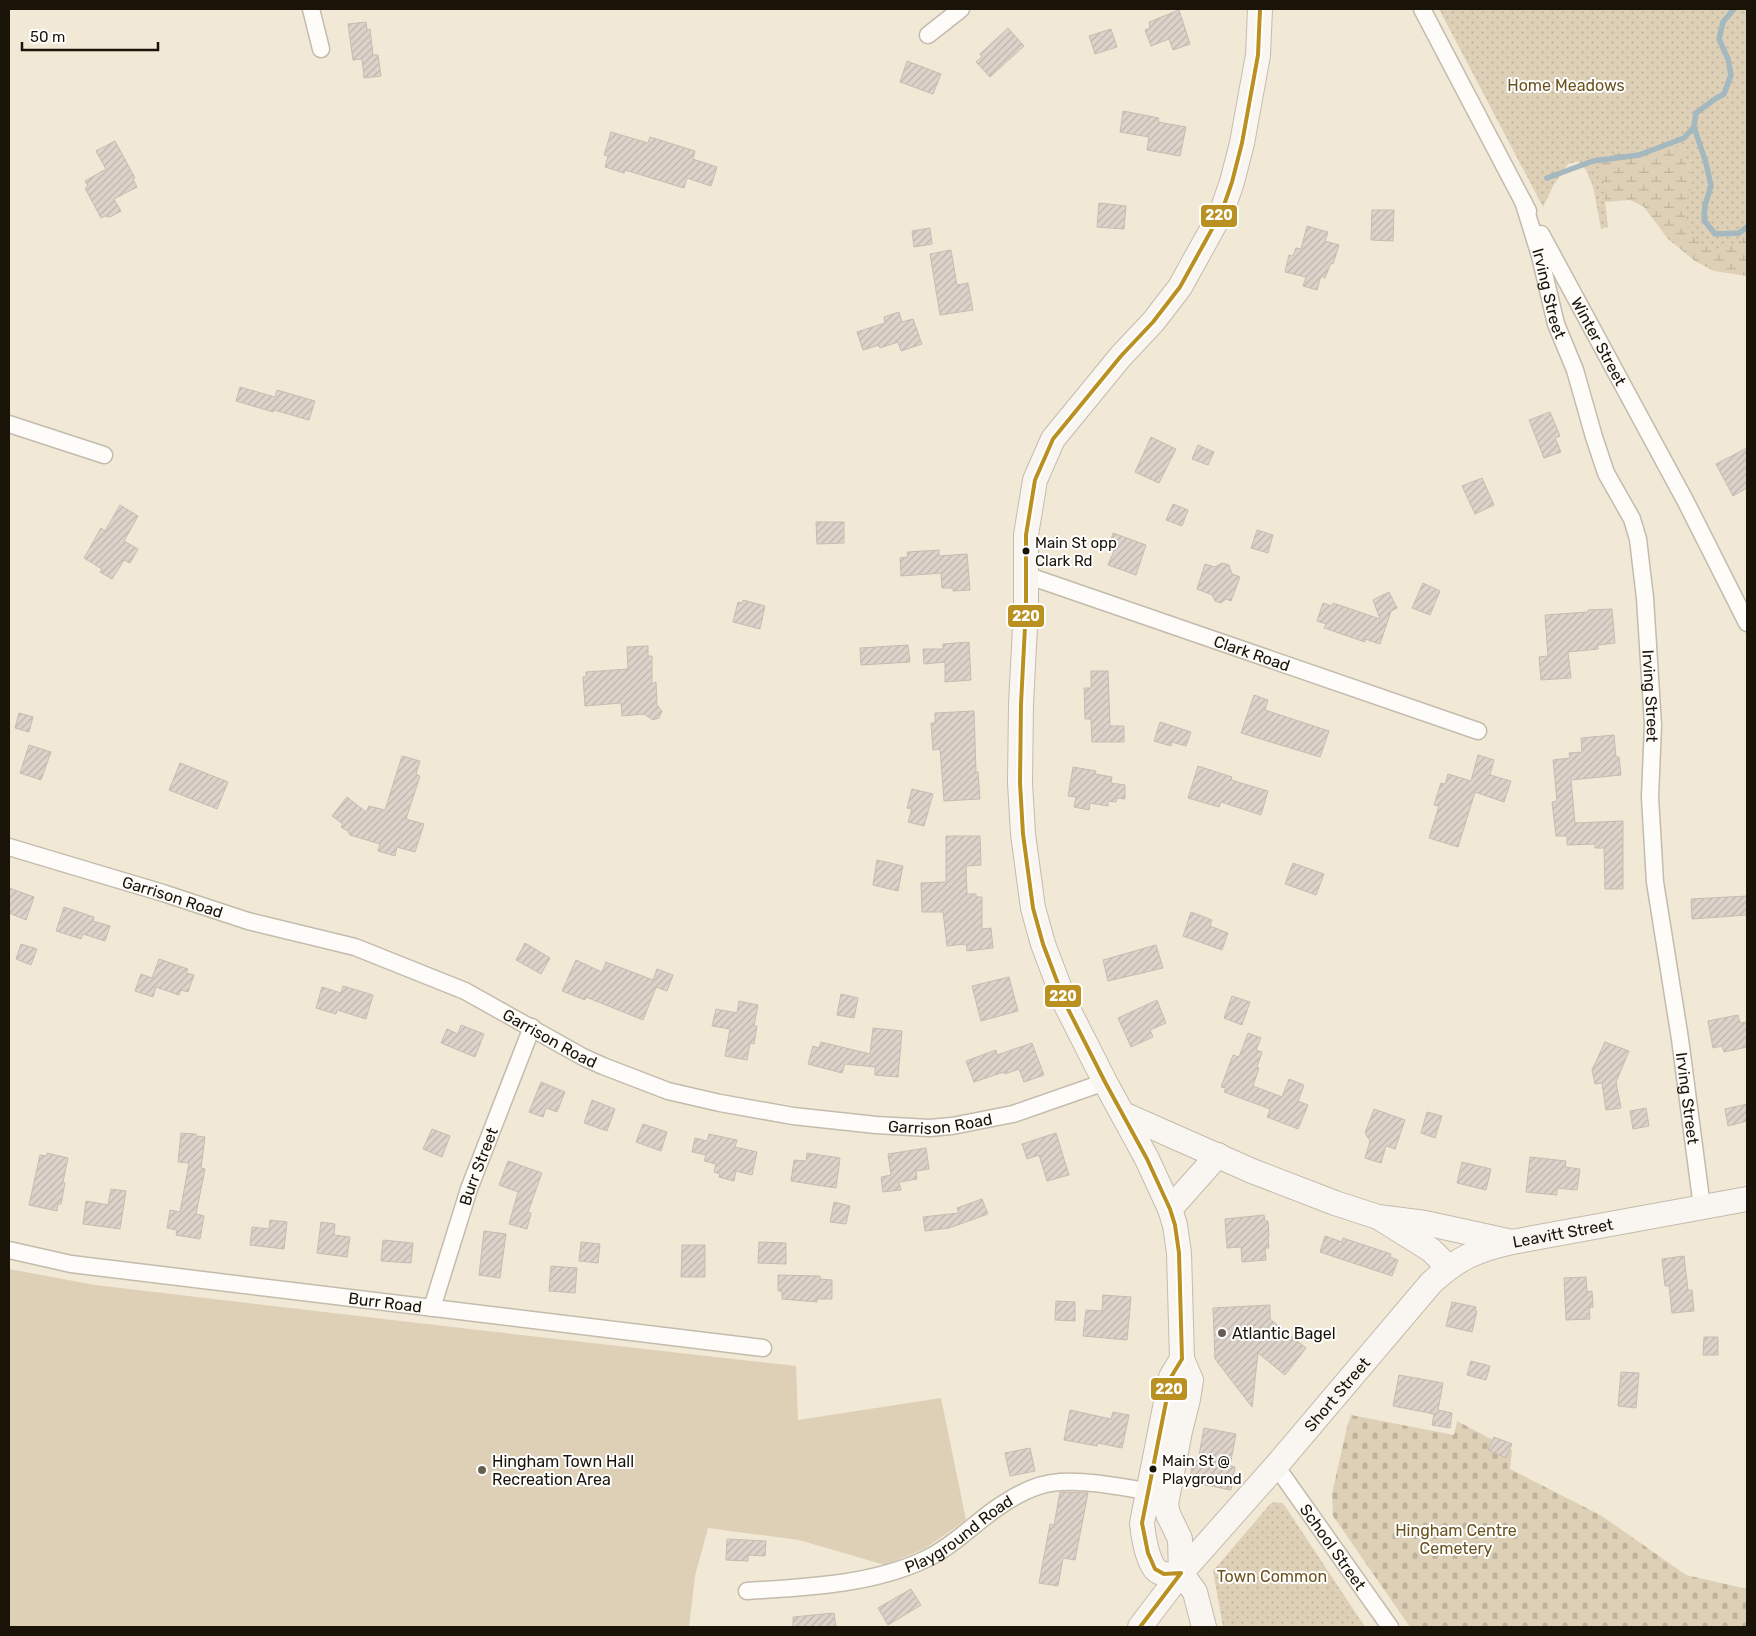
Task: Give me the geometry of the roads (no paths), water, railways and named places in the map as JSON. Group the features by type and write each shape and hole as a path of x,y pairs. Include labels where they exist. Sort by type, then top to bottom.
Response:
{"main road":[{"path":"1181,1573 1167,1574 1155,1568 1145,1542 1142,1523 1175,1463 1174,1413 1188,1399 1191,1380 1182,1359 1179,1253 1174,1225 1170,1209 1147,1159 1105,1082 1063,997 1043,944 1033,908 1023,834 1020,783 1026,535 1035,480 1053,440 1121,356 1153,322 1180,287 1222,211 1242,144 1258,55 1260,9"},
{"name":"Leavitt Street","path":"1123,1114 1297,1189 1378,1218 1431,1250 1448,1267"},
{"path":"1170,1209 1218,1155"},
{"name":"Leavitt Street","path":"1378,1218 1425,1222 1512,1242 1747,1199"},
{"name":"Short Street","path":"1140,1627 1181,1573 1276,1466 1417,1299 1448,1267 1486,1248 1512,1242"},
{"path":"1157,1493 1166,1504 1168,1514 1180,1539 1181,1573 1195,1592 1204,1627"}],"street":[{"path":"311,9 321,49"},
{"path":"928,35 961,9"},
{"name":"Winter Street","path":"1422,9 1523,201 1686,502 1747,623"},
{"name":"Irving Street","path":"1523,201 1540,256 1556,324 1575,370 1606,473 1632,518 1638,539 1645,598 1653,725 1650,797 1655,882 1680,1039 1702,1208"},
{"path":"9,424 104,455"},
{"name":"Clark Road","path":"1026,575 1478,731"},
{"name":"Garrison Road","path":"9,847 163,893 248,921 355,947 465,990 582,1057 668,1091 720,1103 793,1116 876,1125 929,1128 1013,1114 1105,1082"},
{"name":"Burr Street","path":"432,1308 469,1188 532,1027"},
{"name":"Burr Road","path":"9,1250 71,1264 763,1348"},
{"name":"School Street","path":"1276,1466 1390,1627"},
{"name":"Playground Road","path":"747,1591 836,1583 876,1576 903,1568 928,1558 996,1509 1025,1492 1042,1485 1058,1482 1090,1482 1157,1493"}],"waterway":[{"path":"1547,178 1593,161 1639,155 1684,138 1694,127 1696,113 1724,94 1731,75 1728,59 1719,39 1723,22 1734,9"},
{"path":"1694,127 1706,163 1711,186 1705,205 1704,220 1715,234 1739,233 1747,227"}],"place":[{"name":"Main St opp Clark Rd","path":"1026,551"},
{"name":"Atlantic Bagel","path":"1222,1333"},
{"name":"Main St @ Playground","path":"1153,1469"},
{"name":"Hingham Town Hall Recreation Area","path":"482,1470"}],"park label":[{"name":"Home Meadows","path":"1566,85"},
{"name":"Hingham Centre Cemetery","path":"1456,1539"},
{"name":"Town Common","path":"1272,1576"}]}
